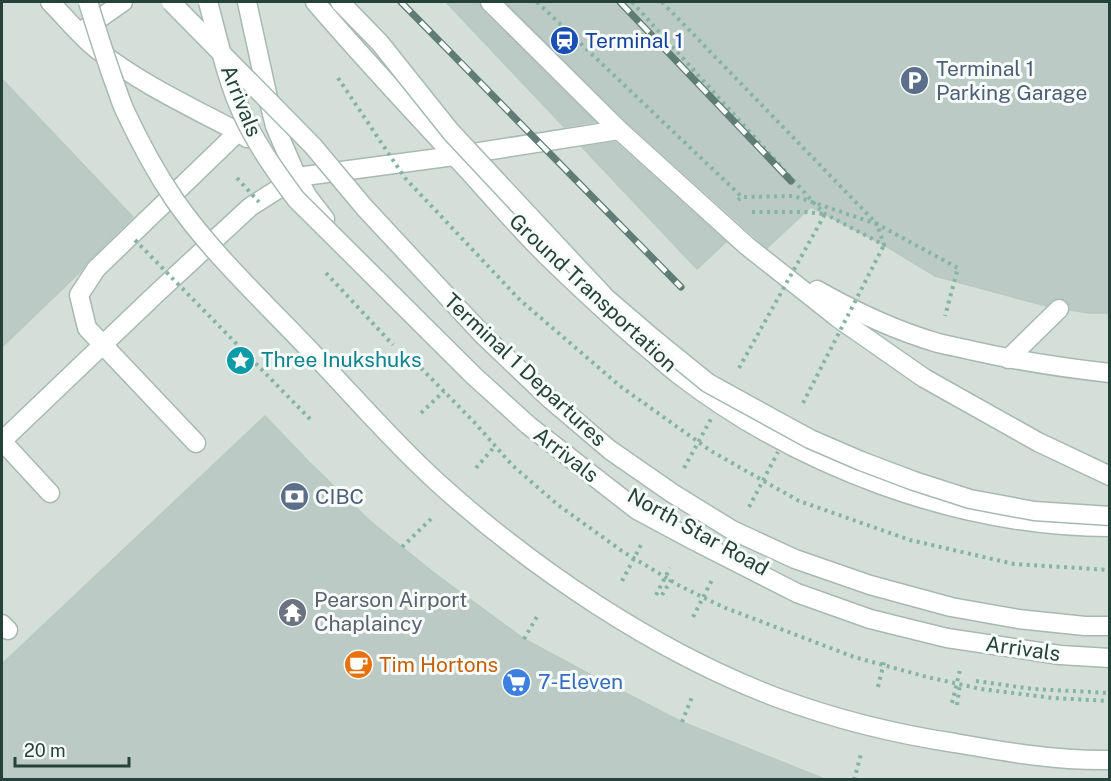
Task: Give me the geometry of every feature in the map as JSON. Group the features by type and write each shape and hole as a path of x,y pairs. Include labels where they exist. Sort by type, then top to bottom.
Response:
{"street":[{"path":"50,2 96,49 115,63 165,94 238,132 270,154 297,177"},
{"path":"88,2 124,108 154,168 198,231 437,482 471,512 543,568 612,614 672,649 710,669 778,698 854,722 926,739 1029,756 1110,760"},
{"path":"79,32 123,2"},
{"name":"Terminal 1 Departures","path":"171,2 313,146 364,207 484,336 550,399 610,450 672,493 732,530 795,559 870,585 951,607 1018,619 1085,626 1110,626"},
{"name":"Arrivals","path":"208,2 241,111 275,171 296,199 474,376 528,425 637,510 797,593 870,619 947,638 1060,655 1110,658"},
{"path":"247,2 275,126 297,177"},
{"name":"Ground Transportation","path":"315,2 454,156 552,260 611,316 677,373 721,405 771,436 877,483 962,509 1004,518 1053,525 1110,527"},
{"path":"340,2 380,43 451,132 606,298 708,383 810,439 936,489 970,500 1034,511 1110,516"},
{"path":"490,2 619,130 747,246 838,318 924,378 1038,442 1110,476"},
{"path":"50,493 2,441 250,207 297,177 454,156 619,130"},
{"path":"196,443 87,328 79,295 96,269 238,132"},
{"name":"North Star Road","path":"297,177 319,213 491,386 592,469 644,505 691,533 755,566 815,592 884,616 945,631 993,639 1043,646 1110,651"},
{"path":"747,246 791,275 842,304 938,343 1008,359 1110,373"},
{"path":"1008,359 1059,309"}],"path":[{"path":"537,2 742,197"},
{"path":"632,2 825,214 884,245 877,224 662,2"},
{"path":"733,204 742,197 794,196 877,224 958,268 938,343"},
{"path":"748,212 825,214"},
{"path":"135,240 310,419"},
{"path":"422,413 444,391"},
{"path":"476,468 495,446"},
{"path":"402,547 433,516"},
{"path":"656,595 670,568"},
{"path":"662,595 671,580"},
{"path":"524,639 539,613"},
{"path":"878,687 885,658"},
{"path":"960,670 954,704 960,684"},
{"path":"976,681 1033,689 1110,693"},
{"path":"682,722 692,697"},
{"path":"854,780 862,749"}],"shaded area":[{"path":"2,2 1109,2 1109,779 2,779"}],"building":[{"path":"446,2 479,2 482,10 595,122 564,127"},
{"name":"Terminal 1 Parking Garage","path":"505,2 1110,2 1110,313 1070,310 1067,302 1061,298 1056,298 1046,306 935,276 884,245 811,207 767,248 627,122"},
{"path":"2,79 133,217 2,347"},
{"path":"615,142 726,242 697,269 582,147"},
{"path":"265,416 370,521 434,573 524,639 682,722 822,778 822,780 2,780 2,664"}],"railway":[{"path":"401,2 681,287"},
{"path":"620,2 791,181"}],"place":[{"name":"Terminal 1","path":"564,41"},
{"name":"Terminal 1 Parking Garage","path":"915,81"},
{"name":"Three Inukshuks","path":"240,360"},
{"name":"CIBC","path":"294,497"},
{"name":"Pearson Airport Chaplaincy","path":"293,612"},
{"name":"Tim Hortons","path":"358,665"},
{"name":"7-Eleven","path":"517,682"}]}
